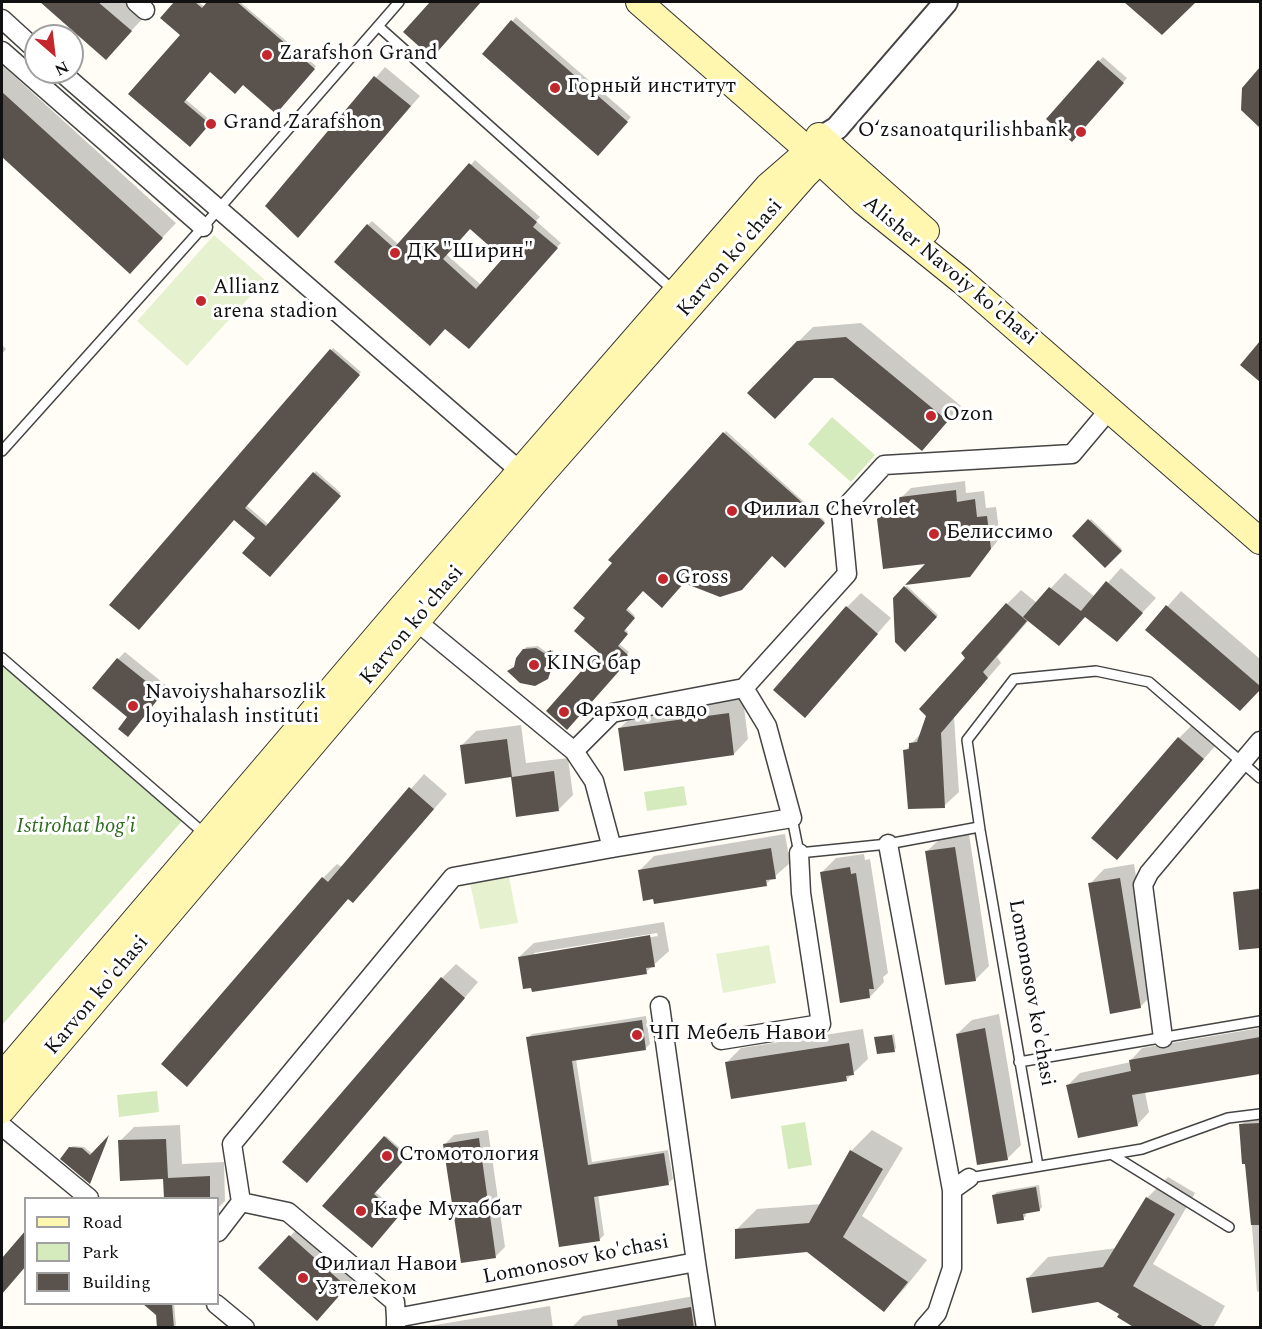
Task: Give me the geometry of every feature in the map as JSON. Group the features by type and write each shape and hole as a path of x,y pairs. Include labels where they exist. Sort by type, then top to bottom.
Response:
{"main road":[{"name":"Alisher Navoiy ko'chasi","path":"639,2 823,145 864,202 962,281 1260,541"},
{"name":"Alisher Navoiy ko'chasi","path":"663,2 823,145 1260,519"},
{"path":"527,477 676,292 768,186 823,145"},
{"name":"Karvon ko'chasi","path":"2,1110 214,842 527,477 806,174 823,145"},
{"path":"2,1076 214,842"}],"street":[{"path":"823,145 946,2"},
{"path":"2,19 24,39"},
{"path":"2,51 203,227"},
{"path":"75,84 527,477"},
{"path":"574,751 612,713 744,688 847,574 841,512 884,465 1072,454 1109,410"},
{"path":"409,615 574,751 594,781 612,848"},
{"path":"219,1231 242,1202 232,1144 453,877 792,818 767,726 744,688"},
{"path":"1163,1038 1143,885 1149,873 1260,741"},
{"path":"888,844 952,1190 952,1268 937,1313 924,1328"},
{"path":"721,1040 821,1024 801,893 799,853"},
{"name":"Lomonosov ko'chasi","path":"396,1323 696,1262 660,1006"},
{"path":"2,1126 88,1197"},
{"path":"952,1190 969,1178"},
{"path":"242,1202 288,1212 395,1302 396,1323"},
{"path":"696,1262 706,1328"},
{"path":"217,1305 245,1328"}],"lane":[{"path":"2,452 218,210 399,2"},
{"path":"378,26 676,292"},
{"path":"2,658 214,842"},
{"path":"792,818 799,853 888,844 979,827 967,740 1014,679 1096,671 1149,682 1260,778"},
{"name":"Lomonosov ko'chasi","path":"979,827 1038,1166"},
{"path":"1019,1062 1260,1021"},
{"path":"969,1178 1142,1149 1228,1118 1260,1114"},
{"path":"1111,1154 1229,1227"}],"green space":[{"name":"Allianz arena stadion","path":"214,235 265,280 187,366 137,321"},
{"path":"832,417 875,455 851,482 808,444"},
{"name":"Istirohat bog'i","path":"2,666 182,821 2,1025"},
{"path":"684,786 687,805 647,811 644,792"},
{"path":"509,877 518,923 480,929 470,883"},
{"path":"769,945 776,983 723,993 716,954"},
{"path":"157,1091 159,1112 119,1117 117,1095"},
{"path":"805,1122 812,1165 788,1169 781,1126"}],"building":[{"path":"40,2 98,2 132,31 106,60 84,41 84,24 65,24"},
{"path":"174,2 195,2 202,8 207,2 237,2 315,69 276,114 243,85 235,94 210,72 184,102 210,124 190,147 128,94 180,35 160,18"},
{"path":"430,2 481,2 432,58 403,32"},
{"path":"1124,2 1196,2 1162,35"},
{"name":"Горный институт","path":"511,20 628,122 598,156 482,54"},
{"path":"1098,60 1124,83 1072,142 1046,119"},
{"path":"1260,67 1260,128 1241,110 1242,88"},
{"path":"374,76 411,106 298,238 265,206"},
{"path":"2,92 163,238 130,274 2,157"},
{"name":"ДК \"Ширин\"","path":"469,163 537,222 533,227 558,248 469,349 445,329 430,346 334,262 367,224 394,248","holes":["470,229 503,258 476,289 443,259"]},
{"path":"846,337 948,421 922,451 833,378 814,378 775,419 747,393 797,341"},
{"path":"1260,341 1260,382 1240,365"},
{"path":"330,349 360,375 245,508 266,526 313,472 341,496 270,577 242,553 255,538 234,520 139,630 109,605"},
{"name":"Филиал Chevrolet","path":"723,432 825,523 785,568 772,556 742,590 720,597 684,583 662,608 643,591 626,610 635,618 624,631 628,634 618,646 628,655 617,667 620,670 567,730 546,711 598,652 574,631 585,618 573,608 612,563 608,560"},
{"name":"Белиссимо","path":"956,490 957,502 975,499 977,517 987,516 991,549 970,577 905,585 925,564 883,569 877,519 900,497"},
{"path":"1088,519 1122,551 1105,568 1072,536"},
{"path":"1106,581 1143,613 1117,642 1085,617 1059,646 1023,617 1049,587 1081,611"},
{"path":"904,586 937,617 905,652 895,642 893,598"},
{"path":"1006,603 1027,621 983,672 988,678 941,733 945,808 908,809 903,750 909,749 909,743 917,742 926,716 919,709 965,658 961,653"},
{"path":"1166,605 1260,686 1260,690 1240,711 1145,630"},
{"path":"846,606 878,634 805,718 773,690"},
{"name":"KING бар","path":"536,648 544,653 551,650 553,664 548,679 535,686 520,683 507,671 514,667 516,658 523,649"},
{"name":"Navoiyshaharsozlik loyihalash instituti","path":"117,658 162,694 128,737 118,729 127,717 92,688"},
{"path":"729,713 734,755 624,771 618,728"},
{"path":"1178,737 1204,759 1117,860 1091,838"},
{"path":"507,739 512,777 554,771 559,811 516,817 511,777 465,784 460,745"},
{"path":"409,787 434,809 353,903 348,899 187,1087 161,1064 322,877 328,882"},
{"path":"955,847 976,981 945,985 925,851"},
{"path":"771,848 776,879 766,880 767,886 654,904 653,899 643,901 638,870"},
{"path":"850,867 851,874 856,873 874,989 869,989 870,998 840,1003 820,872"},
{"path":"1120,878 1141,1008 1110,1014 1088,883"},
{"path":"1260,889 1260,948 1239,950 1233,892"},
{"path":"650,935 655,967 646,968 647,974 532,992 531,988 523,989 518,957"},
{"path":"441,977 465,998 307,1183 282,1162"},
{"path":"642,1020 646,1050 572,1061 588,1165 664,1153 669,1185 594,1197 600,1241 559,1247 526,1037"},
{"path":"985,1028 1008,1160 977,1165 956,1034"},
{"path":"892,1035 895,1052 877,1054 874,1037"},
{"path":"1260,1037 1260,1074 1132,1095 1138,1126 1078,1138 1066,1085 1131,1071 1129,1060"},
{"path":"849,1043 854,1075 846,1076 847,1081 731,1099 725,1062"},
{"path":"1260,1123 1260,1225 1251,1225 1239,1124"},
{"path":"109,1135 90,1184 60,1159 69,1147 82,1148 90,1155"},
{"name":"Кафе Мухаббат","path":"384,1136 407,1157 374,1194 399,1216 372,1248 322,1206"},
{"path":"479,1138 496,1258 461,1263 443,1144"},
{"path":"166,1139 168,1178 210,1176 210,1197 164,1197 163,1179 120,1181 118,1140"},
{"path":"850,1150 883,1169 843,1237 908,1282 884,1312 807,1252 735,1259 735,1229 809,1223"},
{"path":"1036,1187 1040,1211 1023,1214 1024,1220 997,1224 992,1195"},
{"path":"1146,1197 1175,1214 1133,1286 1206,1328 1135,1328 1117,1317 1119,1314 1098,1302 1032,1313 1026,1278 1103,1267"},
{"path":"24,1232 24,1268 2,1294 2,1258"},
{"name":"Филиал Навои Узтелеком","path":"289,1235 347,1287 317,1321 258,1268"},
{"path":"144,1305 172,1305 174,1328 157,1328 156,1315"},
{"path":"691,1307 694,1328 618,1328 617,1320"}],"place":[{"name":"Zarafshon Grand","path":"267,55"},
{"name":"Горный институт","path":"555,88"},
{"name":"Grand Zarafshon","path":"211,124"},
{"name":"Oʻzsanoatqurilishbank","path":"1081,132"},
{"name":"ДК \"Ширин\"","path":"395,253"},
{"name":"Allianz arena stadion","path":"201,301"},
{"name":"Ozon","path":"931,416"},
{"name":"Филиал Chevrolet","path":"732,511"},
{"name":"Белиссимо","path":"934,534"},
{"name":"Gross","path":"663,579"},
{"name":"KING бар","path":"534,665"},
{"name":"Navoiyshaharsozlik loyihalash instituti","path":"133,706"},
{"name":"Фарход савдо","path":"564,712"},
{"name":"ЧП Мебель Навои","path":"637,1035"},
{"name":"Стомотология","path":"387,1156"},
{"name":"Кафе Мухаббат","path":"361,1211"},
{"name":"Филиал Навои Узтелеком","path":"303,1278"}]}
